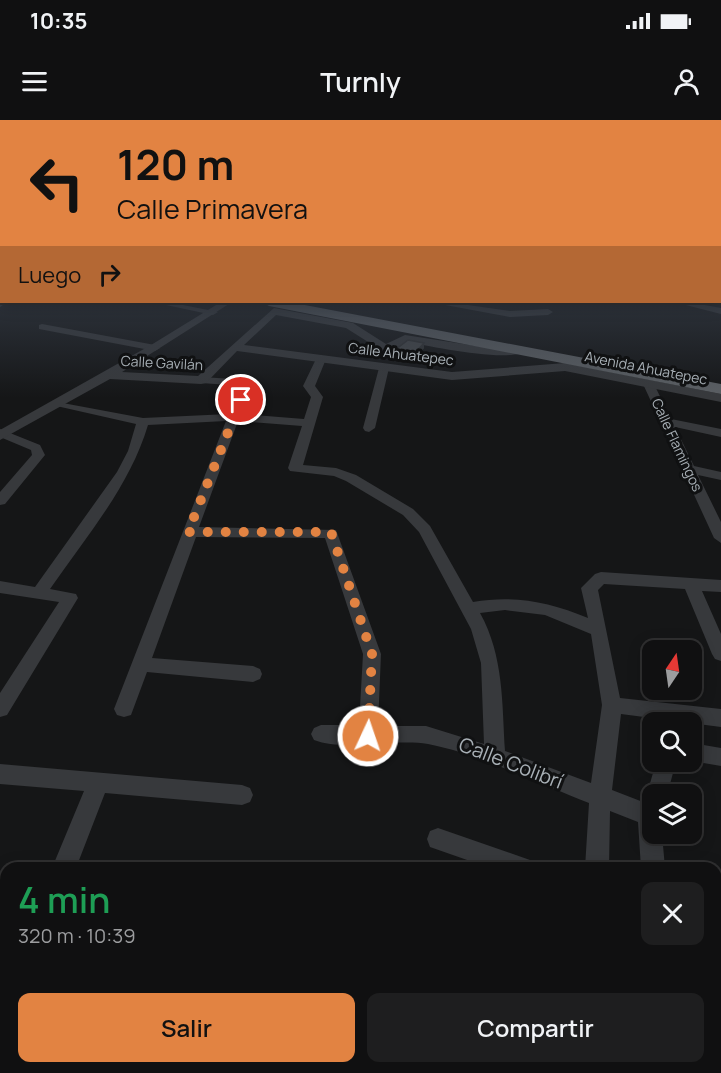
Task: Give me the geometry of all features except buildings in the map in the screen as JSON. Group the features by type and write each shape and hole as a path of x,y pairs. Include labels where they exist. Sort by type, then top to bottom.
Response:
{"highway":[{"path":"297,309 371,329 521,350 721,389"},
{"path":"351,309 721,379"}],"street":[{"path":"199,309 213,312"},
{"path":"1,435 109,375 217,309"},
{"path":"479,309 510,315 548,312"},
{"name":"Calle Ahuatepec","path":"201,380 274,311 371,329"},
{"path":"42,327 155,348"},
{"path":"371,329 384,348 392,347 405,338 483,351 521,350"},
{"name":"Calle Ahuatepec","path":"234,347 384,368 469,376 565,367"},
{"path":"321,359 309,386 317,397 295,468 336,472 351,478 408,512 425,529 480,629 490,663 495,757"},
{"name":"Avenida Ahuatepec","path":"565,367 721,398"},
{"path":"369,428 384,368"},
{"name":"Calle Gavilán","path":"109,375 250,383 232,417"},
{"name":"Calle Flamingos","path":"649,384 719,530"},
{"path":"56,403 142,422 232,417 309,423"},
{"path":"124,709 232,417"},
{"path":"666,421 721,433"},
{"path":"39,593 123,472 134,451 142,422"},
{"path":"0,501 39,455 36,448 1,435"},
{"path":"688,469 721,476"},
{"path":"188,532 331,532 372,654 368,736"},
{"path":"597,862 600,797 612,705 589,588 601,578 721,586"},
{"path":"692,584 721,654"},
{"path":"0,587 70,598 8,682 0,708"},
{"path":"467,609 500,603 528,603 599,630"},
{"path":"140,664 253,674"},
{"path":"612,705 721,718"},
{"name":"Calle Colibrí","path":"321,734 426,735 455,742 600,797 642,803"},
{"path":"702,754 721,757"},
{"path":"0,774 242,795"},
{"path":"66,862 99,781"},
{"path":"438,839 505,862"},
{"path":"653,844 653,862"}],"route":[{"path":"241,400 232,417 188,532 331,532 372,654 368,736"}]}
